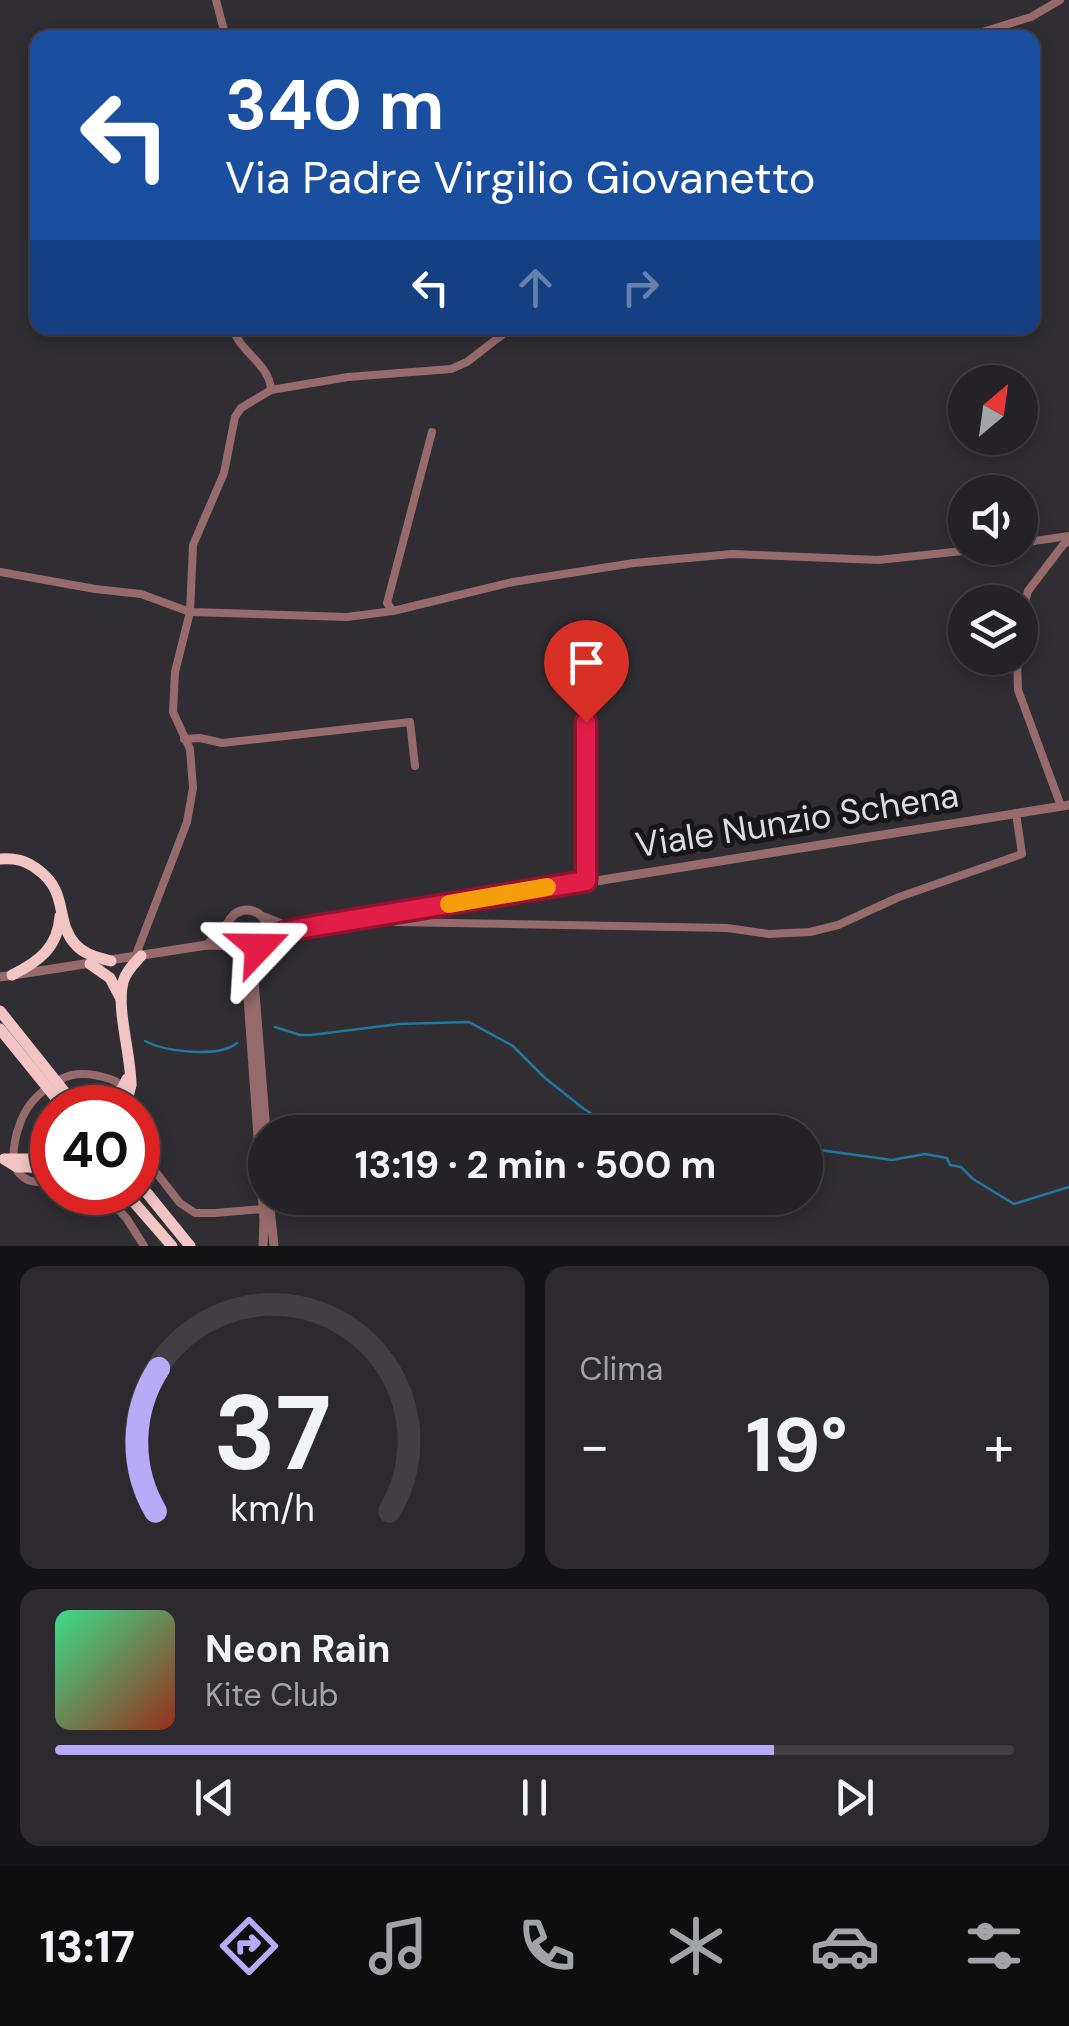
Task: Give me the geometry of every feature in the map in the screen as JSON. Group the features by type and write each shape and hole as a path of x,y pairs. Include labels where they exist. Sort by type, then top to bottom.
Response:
{"highway":[{"path":"0,859 16,858 46,875 56,887 68,935 91,956 111,961"},
{"path":"6,976 43,957 53,944 60,925 61,902"},
{"path":"130,1085 121,999 124,979 138,956"},
{"path":"90,964 110,978 121,999"},
{"path":"0,1011 43,1085"},
{"path":"0,1029 55,1085"},
{"path":"125,1085 130,1078"},
{"path":"2,1157 30,1163"},
{"path":"160,1204 179,1232"},
{"path":"160,1209 190,1246"},
{"path":"147,1215 172,1246"}],"street":[{"path":"216,0 224,30"},
{"path":"990,30 1030,18 1060,0"},
{"path":"235,335 271,378 271,390"},
{"path":"138,956 187,822 193,788 190,748 172,712 176,672 190,612 193,545 224,472 235,416 240,408 271,390 348,377 450,369 467,362 502,335"},
{"path":"393,611 387,604 432,432"},
{"path":"1038,541 1069,538"},
{"path":"1032,585 1069,538"},
{"path":"0,572 140,594 190,612 347,617 393,611 514,582 634,563 732,554 878,560 948,554"},
{"path":"1017,675 1018,690 1065,806"},
{"path":"184,739 222,743 410,722 415,766"},
{"path":"586,722 586,881"},
{"name":"Viale Nunzio Schena","path":"262,944 277,934 297,929 1065,806"},
{"path":"382,915 394,922 810,932 838,925 899,896 1022,854 1016,814"},
{"path":"207,945 233,915 245,909 264,917 267,923 254,980 265,1115"},
{"name":"Viale Nunzio Schena","path":"264,917 297,929"},
{"path":"227,924 228,938 237,947 246,970 260,1115"},
{"path":"6,976 207,945 252,950 262,944"},
{"path":"54,1085 68,1076 89,1073 121,1085"},
{"path":"30,1104 18,1128 13,1151 18,1174 30,1180"},
{"path":"160,1178 180,1203 195,1213 248,1206"},
{"path":"124,1215 143,1245 132,1246"},
{"path":"268,1215 269,1246"}],"waterway":[{"path":"275,1027 311,1035 399,1024 469,1022 513,1046 545,1078 594,1115"},
{"path":"145,1041 192,1052 218,1051 237,1043"},
{"path":"823,1150 892,1160 925,1154 947,1158 950,1165 961,1167 1014,1204 1069,1187"}],"slow traffic":[{"path":"449,904 547,887"}],"route":[{"path":"259,947 277,934 297,929 586,881 586,722"}]}
